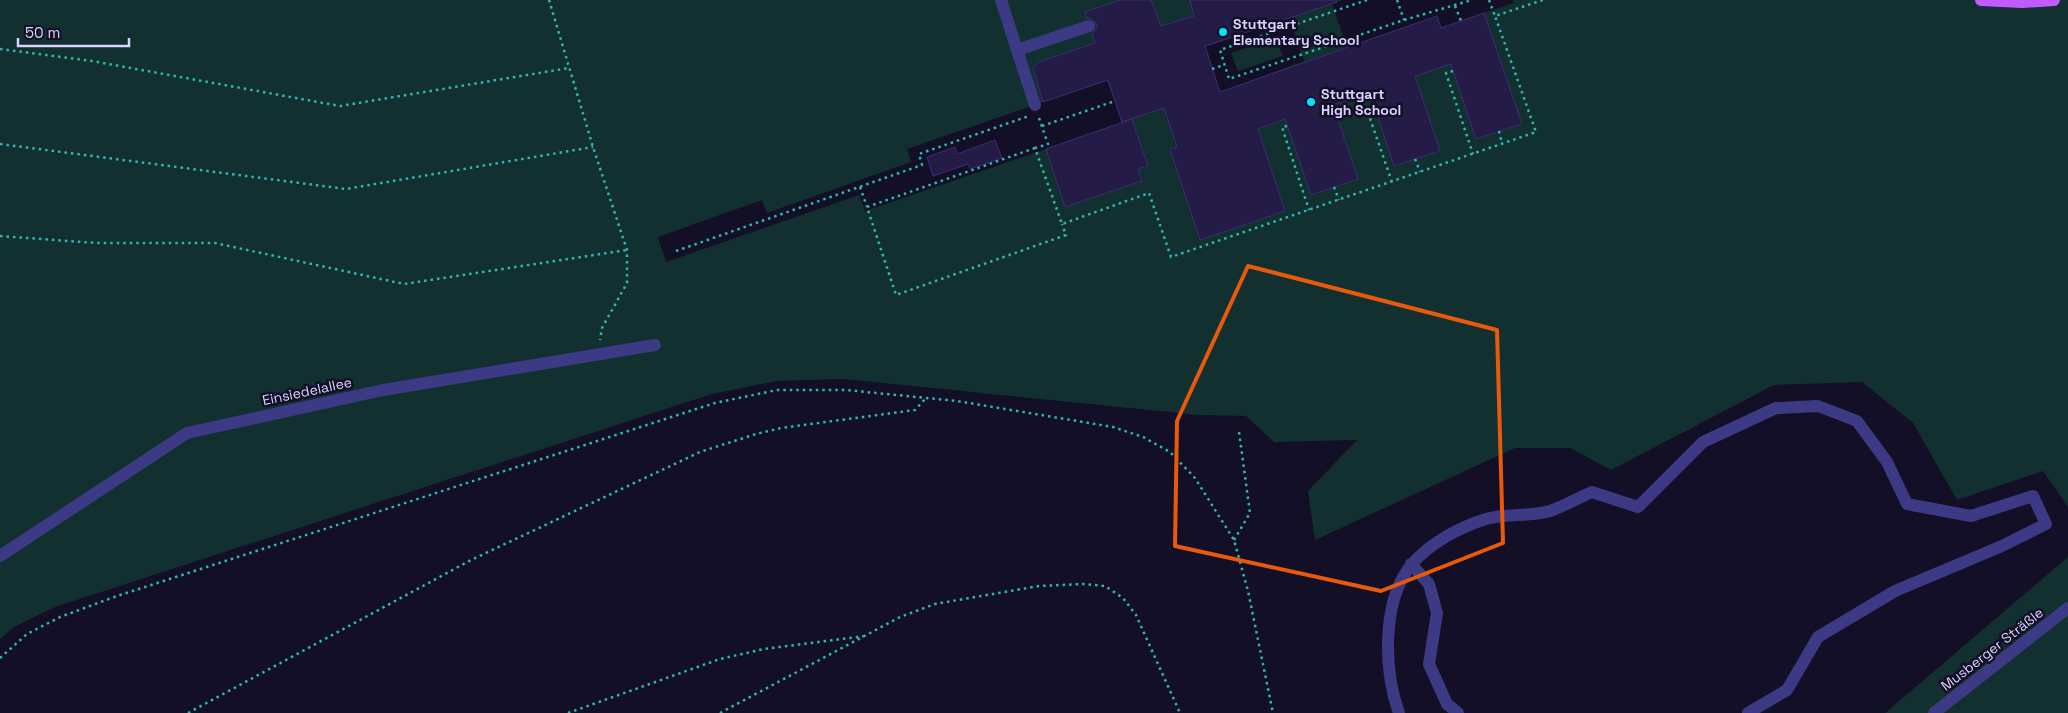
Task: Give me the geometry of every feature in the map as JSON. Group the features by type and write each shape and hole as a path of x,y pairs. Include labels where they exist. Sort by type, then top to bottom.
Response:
{"main road":[{"path":"1982,0 2022,2 2054,0"}],"street":[{"path":"1001,0 1035,105"},
{"path":"1017,50 1089,26"},
{"name":"Einsiedelallee","path":"0,556 187,433 384,390 655,345"},
{"path":"1399,713 1390,689 1388,631 1393,600 1411,564 1435,542 1486,519 1549,511 1592,492 1638,507 1703,442 1776,408 1818,406 1856,421 1887,462 1907,504 1971,516 2033,496 2046,524 2002,546 1895,591 1818,637 1787,690 1748,713"},
{"path":"1411,564 1429,584 1437,613 1429,664 1447,704 1458,713"},
{"name":"Musberger Sträßle","path":"1934,713 2068,608"}],"path":[{"path":"549,0 593,147 628,250 627,283 602,328 598,354"},
{"path":"1367,0 1220,50 1229,79 1404,20 1472,0"},
{"path":"1397,0 1404,20"},
{"path":"1062,224 1149,193 1171,257 1536,132 1489,0"},
{"path":"1495,16 1543,0"},
{"path":"1455,6 1461,21"},
{"path":"0,49 92,61 340,106 569,68"},
{"path":"1212,69 1224,64"},
{"path":"1453,71 1446,73 1473,154"},
{"path":"1371,98 1364,101 1392,182"},
{"path":"1042,126 1115,101"},
{"path":"676,251 922,165 919,154 1037,113 1048,144 867,207"},
{"path":"1288,126 1282,127 1309,210"},
{"path":"1499,131 1502,144"},
{"path":"0,144 346,188 593,147"},
{"path":"860,187 896,295 1066,235 1035,148"},
{"path":"1415,159 1420,172"},
{"path":"1334,187 1338,200"},
{"path":"0,236 96,243 215,242 404,284 628,250"},
{"path":"0,658 27,634 60,617 109,599 715,403 777,390 846,390 926,398 1113,426 1143,438 1170,452 1195,478 1234,540 1248,590 1273,713"},
{"path":"188,713 471,560 700,452 781,428 915,410 926,398"},
{"path":"1234,540 1250,513 1239,432"},
{"path":"720,713 900,617 944,602 1039,586 1083,584 1105,586 1123,598 1136,615 1180,713"},
{"path":"568,713 720,659 764,649 866,635"}],"highlighted area":[{"path":"1248,266 1497,330 1503,543 1381,591 1175,546 1177,421"}],"green space":[{"path":"0,0 1343,0 1332,4 1347,47 1437,16 1441,28 1513,3 1513,0 2068,0 2068,507 2043,471 1957,500 1913,423 1862,382 1774,385 1611,470 1570,448 1515,448 1315,540 1308,491 1357,440 1274,442 1246,416 1199,415 844,379 777,381 712,394 55,607 14,627 0,639","holes":["1289,18 1304,61 1220,92 1205,47","1107,80 1122,123 865,211 859,195 666,262 658,237 762,200 767,213 911,162 907,149"]},
{"path":"1276,38 1283,56 1238,71 1231,53"},
{"path":"2068,557 2068,713 1885,713"}],"building":[{"path":"1121,0 1151,0 1161,26 1194,16 1190,0 1336,0 1337,2 1205,46 1220,92 1437,16 1441,28 1484,13 1522,124 1476,139 1451,64 1415,76 1440,151 1394,166 1370,93 1333,105 1358,179 1311,195 1285,119 1258,129 1285,211 1200,240 1170,149 1177,147 1164,108 1122,122 1108,80 1043,102 1033,68 1039,62 1095,43 1092,34 1097,28 1096,23 1091,18 1087,18 1085,12"},
{"path":"1132,119 1148,166 1138,169 1142,181 1065,207 1046,149"},
{"path":"995,140 1002,158 970,169 968,164 933,176 927,157 955,147 957,154"}],"place":[{"name":"Stuttgart Elementary School","path":"1223,32"},
{"name":"Stuttgart High School","path":"1311,102"}]}
